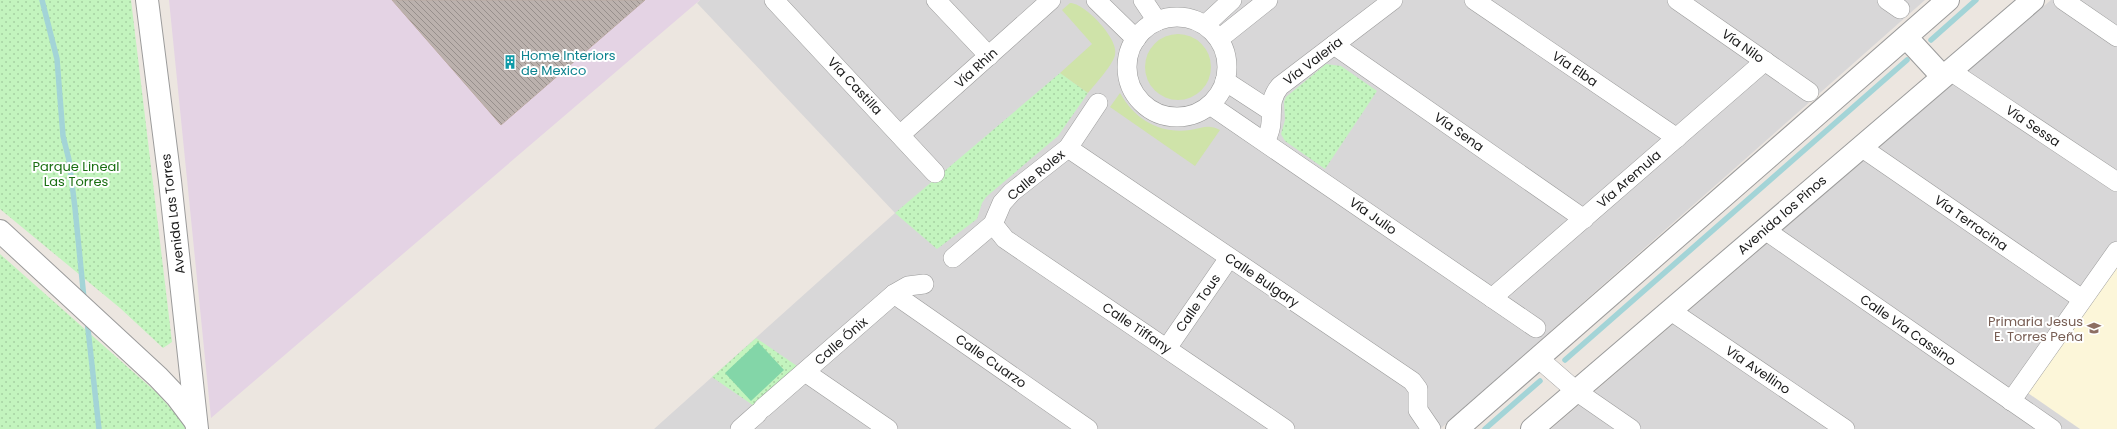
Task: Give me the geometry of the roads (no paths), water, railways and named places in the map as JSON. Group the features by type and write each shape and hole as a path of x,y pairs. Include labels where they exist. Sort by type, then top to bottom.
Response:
{"street":[{"name":"Avenida Las Torres","path":"147,0 196,425"},
{"name":"Vía Castilla","path":"774,0 936,173"},
{"path":"936,0 989,56"},
{"name":"Vía Rhin","path":"900,135 1051,0"},
{"path":"1096,0 1136,39"},
{"path":"1143,0 1157,21"},
{"path":"1205,25 1232,0"},
{"name":"Vía Valeria","path":"1265,141 1272,126 1271,111 1273,97 1280,86 1393,0"},
{"name":"Vía Elba","path":"1474,0 1677,138"},
{"name":"Vía Nilo","path":"1677,0 1809,92"},
{"path":"1457,429 1948,0"},
{"name":"Avenida los Pinos","path":"1532,429 2033,0"},
{"path":"2063,0 2117,37"},
{"path":"1219,39 1259,3"},
{"path":"1173,17 1190,19 1205,25 1219,39 1225,52 1228,67 1225,81 1219,94 1210,105 1196,113 1181,117 1165,115 1151,109 1139,98 1131,85 1128,69 1129,54 1136,39 1145,28 1157,21 1173,17"},
{"path":"1906,37 1946,73"},
{"name":"Vía Sena","path":"1334,45 1584,219"},
{"name":"Vía Aremula","path":"1492,298 1765,61"},
{"name":"Vía Sessa","path":"1946,73 2117,182"},
{"path":"1225,81 1271,111"},
{"name":"Calle Rolex","path":"953,258 993,224 1002,203 1012,192 1068,148 1098,103"},
{"name":"Vía Julio","path":"1210,105 1265,141 1536,328"},
{"name":"Vía Terracina","path":"1861,147 2082,299"},
{"name":"Calle Bulgary","path":"1068,148 1412,381 1419,392 1418,410 1431,429"},
{"name":"Calle Tiffany","path":"993,224 1005,239 1285,429"},
{"name":"Calle Vía Cassino","path":"1765,230 2052,429"},
{"path":"0,231 158,377 177,397 196,425"},
{"path":"2011,401 2117,251"},
{"name":"Calle Tous","path":"1167,348 1229,258"},
{"name":"Calle Ónix","path":"740,429 894,294 908,286 924,284"},
{"name":"Calle Cuarzo","path":"894,294 1088,429"},
{"name":"Vía Avellino","path":"1671,311 1845,429"},
{"path":"1538,358 1576,391 1631,429"},
{"path":"158,377 177,376 190,370"},
{"path":"805,372 888,429"}],"waterway":[{"path":"42,0 57,59 63,136 69,160 84,299"},
{"path":"1931,40 1976,0"},
{"path":"1565,360 1907,60"},
{"path":"87,320 99,429"},
{"path":"1485,429 1540,381"}],"place":[{"name":"Home Interiors de Mexico","path":"510,62"},
{"name":"Primaria Jesus E. Torres Peña","path":"2094,328"}],"park label":[{"name":"Parque Lineal Las Torres","path":"76,174"}]}
